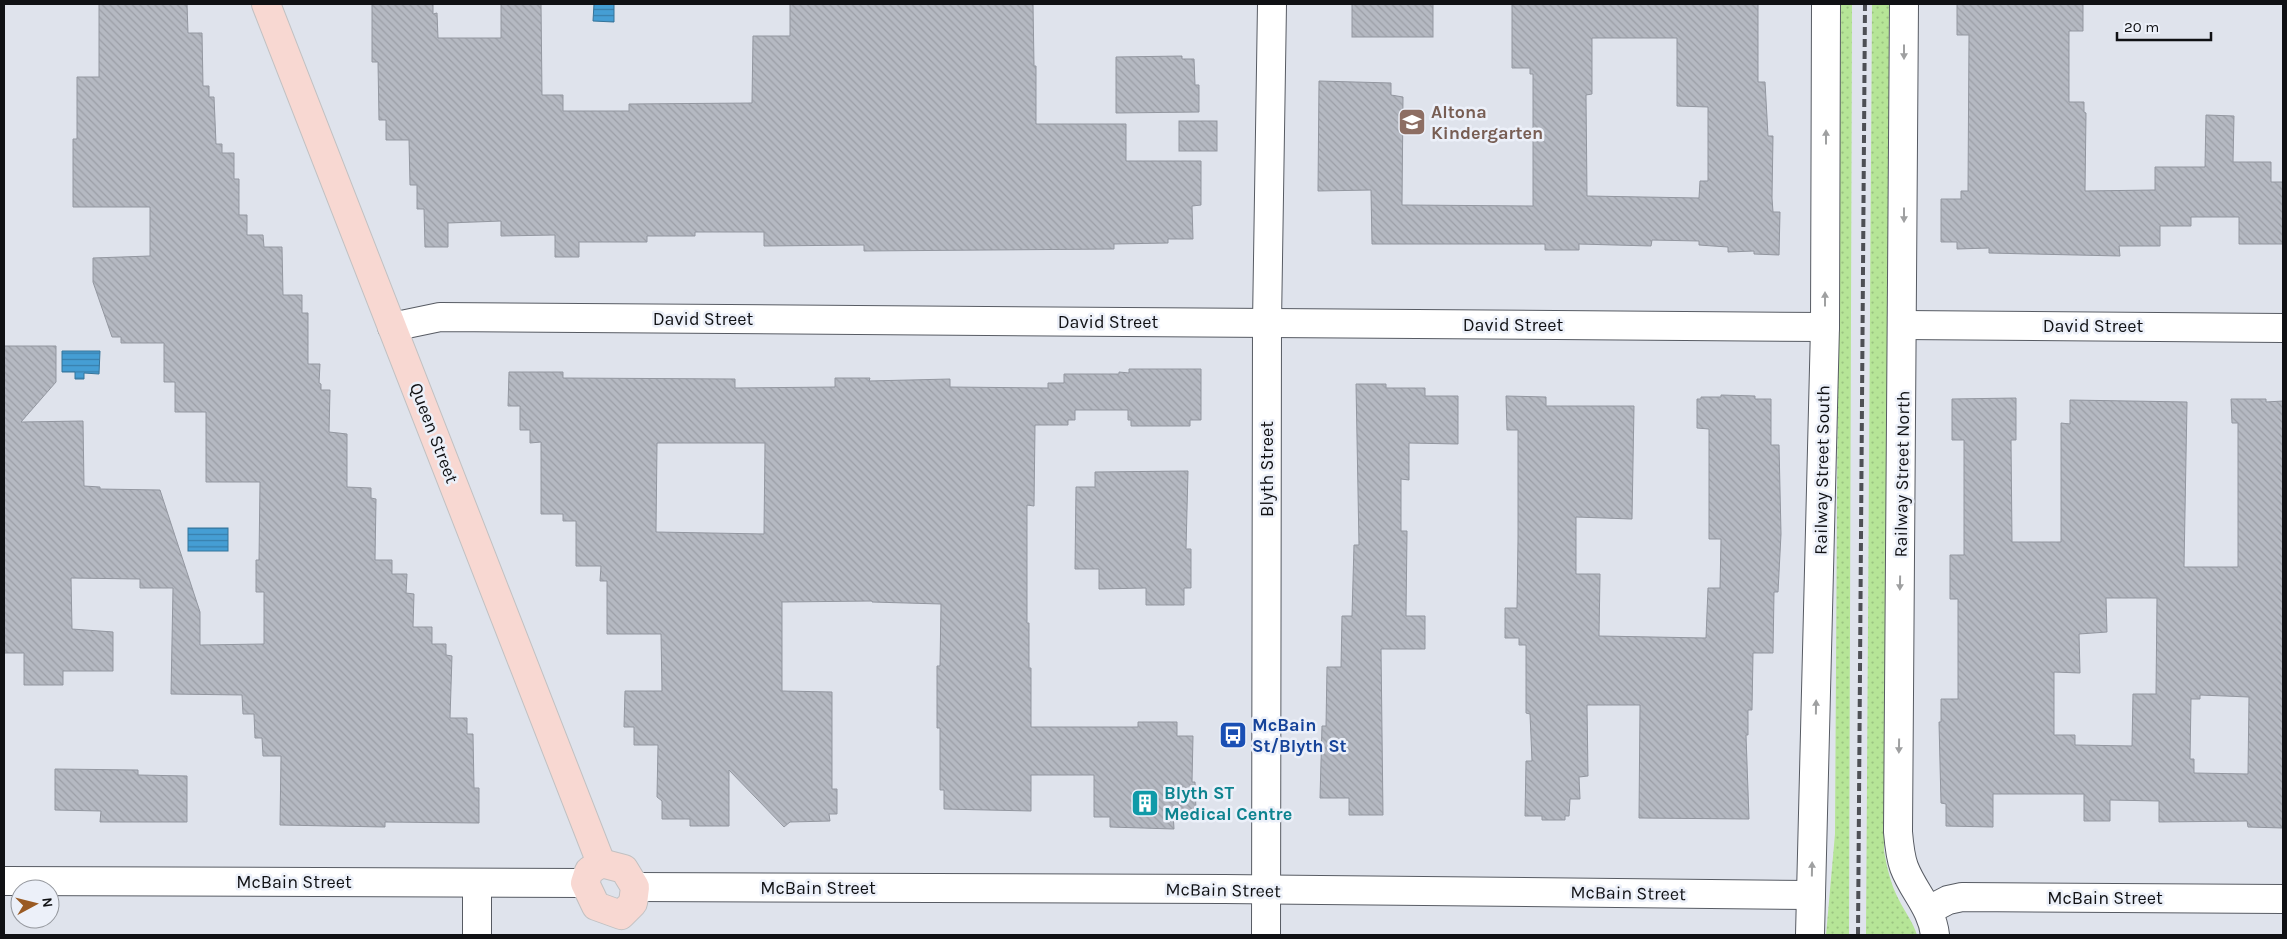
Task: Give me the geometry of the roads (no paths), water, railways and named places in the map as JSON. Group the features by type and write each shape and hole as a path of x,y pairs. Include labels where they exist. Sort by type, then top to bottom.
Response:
{"main road":[{"name":"Queen Street","path":"266,4 392,327 593,873 596,906 622,925"},
{"path":"593,873 624,869 635,887 633,903 622,925"}],"street":[{"name":"Blyth Street","path":"1266,935 1267,323 1272,4"},
{"name":"Railway Street South","path":"1810,935 1825,327 1826,4"},
{"name":"Railway Street North","path":"1904,4 1898,832 1900,851 1905,869 1932,923"},
{"name":"David Street","path":"392,327 440,317 1825,327"},
{"name":"David Street","path":"1903,325 2283,328"},
{"name":"McBain Street","path":"4,881 476,883 593,873"},
{"path":"476,883 477,935"},
{"name":"McBain Street","path":"635,887 1811,895"},
{"name":"McBain Street","path":"1932,923 1948,900 1962,897 2283,899"}],"water":[{"path":"594,4 614,4 614,22 593,21"},
{"path":"62,351 100,351 99,374 84,373 84,379 75,379 75,372 62,372"},
{"path":"188,528 228,528 228,551 188,551"}],"railway":[{"path":"1858,935 1865,4"}],"place":[{"name":"Altona Kindergarten","path":"1412,122"},
{"name":"McBain St/Blyth St","path":"1233,735"},
{"name":"Blyth ST Medical Centre","path":"1145,803"}]}
